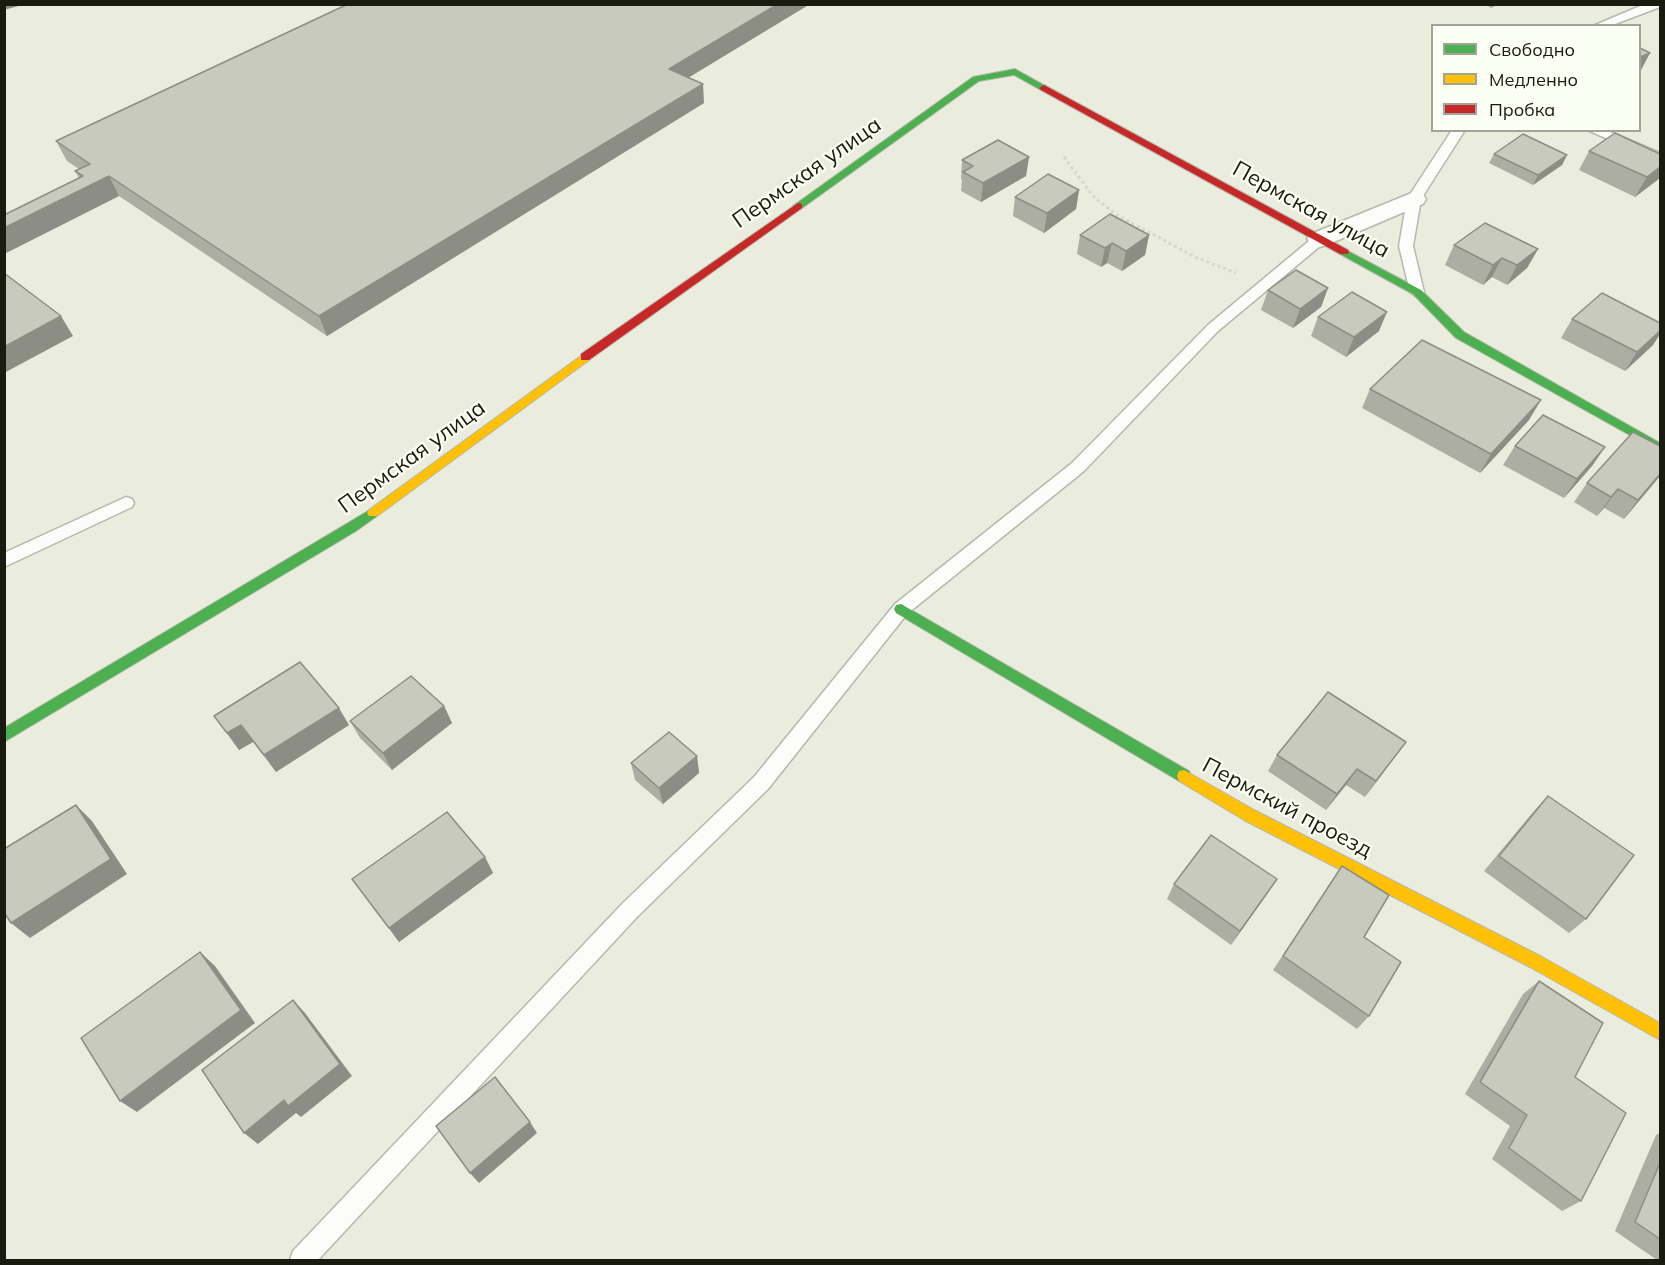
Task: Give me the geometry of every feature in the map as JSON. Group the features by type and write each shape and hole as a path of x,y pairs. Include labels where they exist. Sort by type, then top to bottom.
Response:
{"street":[{"name":"Пермская улица","path":"4,736 352,528 579,361 976,79 1015,72 1417,292 1460,335 1660,448"},
{"path":"1320,239 1413,199"},
{"name":"Пермский проезд","path":"901,609 1249,815 1536,962 1660,1032"}],"lane":[{"path":"1603,24 1657,4"},
{"path":"1417,292 1406,246 1413,199 1458,132"},
{"path":"1598,132 1660,157"},
{"path":"302,1260 630,910 761,783 901,609 1078,466 1214,328 1320,239"},
{"path":"4,561 126,502"}],"path":[{"path":"1064,157 1092,195 1115,214 1197,258 1236,273 1275,276"}],"building":[{"path":"348,4 778,4 669,69 703,84 319,316 109,176 4,228 4,215 83,176 75,171 90,164 56,141"},
{"path":"1641,48 1650,53 1641,57"},
{"path":"1615,133 1660,154 1660,167 1647,177 1589,151"},
{"path":"1523,134 1567,155 1538,175 1494,154"},
{"path":"998,140 1029,157 983,183 963,172 973,166 962,160"},
{"path":"1048,174 1079,190 1047,213 1015,197"},
{"path":"1110,214 1149,235 1126,251 1112,243 1105,248 1080,235"},
{"path":"1485,223 1538,249 1517,265 1502,258 1493,265 1454,245"},
{"path":"1296,270 1328,288 1300,309 1268,290"},
{"path":"4,273 61,316 4,347"},
{"path":"1352,292 1387,312 1354,337 1318,317"},
{"path":"1602,293 1660,323 1660,331 1637,352 1572,319"},
{"path":"1422,340 1541,400 1491,454 1370,389"},
{"path":"1543,415 1605,447 1577,479 1515,446"},
{"path":"1633,432 1660,446 1660,474 1638,500 1618,489 1611,497 1587,483"},
{"path":"300,662 339,708 264,755 241,725 227,733 214,716"},
{"path":"411,676 444,706 383,753 350,721"},
{"path":"1328,692 1406,742 1376,781 1357,769 1337,794 1277,755"},
{"path":"669,732 697,756 659,788 631,763"},
{"path":"1548,796 1634,855 1586,919 1499,856"},
{"path":"76,805 111,859 11,923 4,912 4,849"},
{"path":"447,812 485,857 389,928 352,879"},
{"path":"1211,835 1277,879 1240,931 1174,884"},
{"path":"1342,866 1389,895 1364,937 1401,962 1369,1016 1283,956"},
{"path":"200,952 241,1010 120,1101 81,1038"},
{"path":"1539,981 1603,1023 1575,1077 1626,1113 1581,1201 1509,1148 1527,1115 1480,1082"},
{"path":"293,1000 340,1064 288,1106 284,1100 244,1133 202,1070"},
{"path":"495,1077 530,1122 470,1173 436,1126"},
{"path":"1660,1163 1660,1239 1635,1222"}],"traffic: fast":[{"path":"798,206 976,79 1015,72 1044,88"},
{"path":"1344,252 1417,292 1460,335 1660,448"},
{"path":"4,736 352,528 373,513"},
{"path":"901,609 1184,776"}],"traffic: slow":[{"path":"373,513 585,357"},
{"path":"1184,776 1249,815 1536,962 1660,1032"}],"traffic: jam":[{"path":"1044,88 1344,252"},
{"path":"585,357 798,206"}]}
